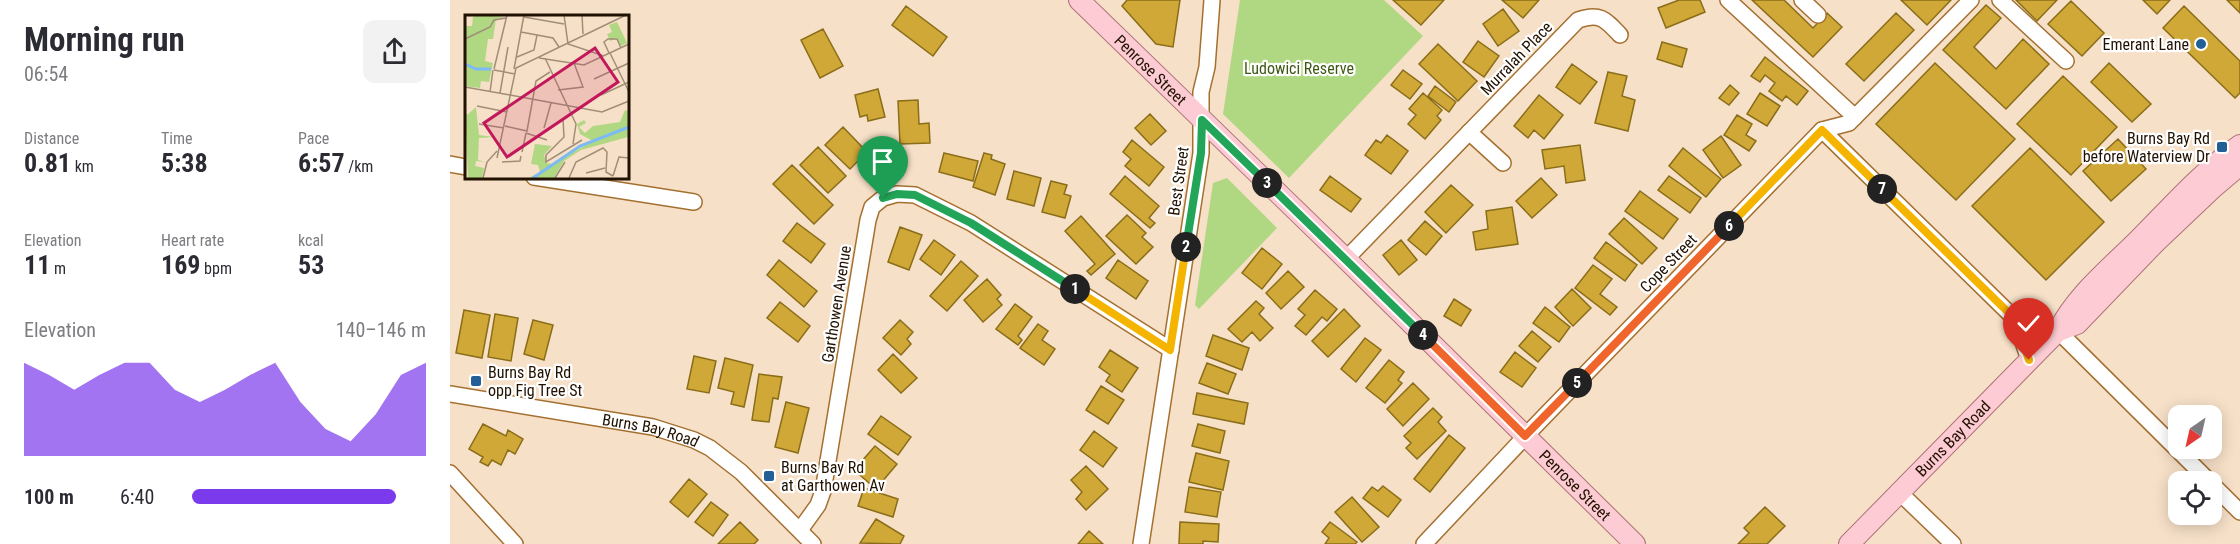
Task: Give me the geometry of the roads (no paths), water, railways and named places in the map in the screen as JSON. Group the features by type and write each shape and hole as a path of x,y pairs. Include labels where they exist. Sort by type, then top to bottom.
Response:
{"main road":[{"name":"Penrose Street","path":"1079,0 1635,544"},
{"name":"Burns Bay Road","path":"1849,544 2058,331 2067,313 2101,278 2200,178 2220,159 2240,145"},
{"name":"Burns Bay Road","path":"2058,331 2077,324 2155,243 2240,165"}],"street":[{"name":"Best Street","path":"1141,544 1201,153 1201,92 1206,67 1212,0"},
{"path":"1728,0 1855,117"},
{"path":"1802,0 1818,15"},
{"path":"1822,130 1850,123 1971,0"},
{"path":"2000,0 2066,62"},
{"name":"Murralah Place","path":"1346,259 1578,20 1588,16 1599,16 1620,35"},
{"path":"1822,130 2012,316 2029,360"},
{"name":"Cope Street","path":"1424,544 1525,436 1822,130"},
{"path":"1469,132 1503,163"},
{"path":"450,164 465,167"},
{"path":"540,178 694,202"},
{"name":"Garthowen Avenue","path":"800,530 818,505 823,491 868,220 872,207 883,198 897,194 915,195 971,223 1170,350"},
{"path":"2058,331 2199,471"},
{"name":"Burns Bay Road","path":"450,394 653,427 694,440 710,448 741,471 813,544"},
{"path":"450,473 515,544"},
{"path":"1899,492 1953,544"},
{"path":"2222,494 2240,512"}],"place":[{"name":"Emerant Lane","path":"2201,44"},
{"name":"Burns Bay Rd before Waterview Dr","path":"2222,147"},
{"name":"Burns Bay Rd opp Fig Tree St","path":"476,381"},
{"name":"Burns Bay Rd at Garthowen Av","path":"769,476"}],"park label":[{"name":"Ludowici Reserve","path":"1299,68"}]}
